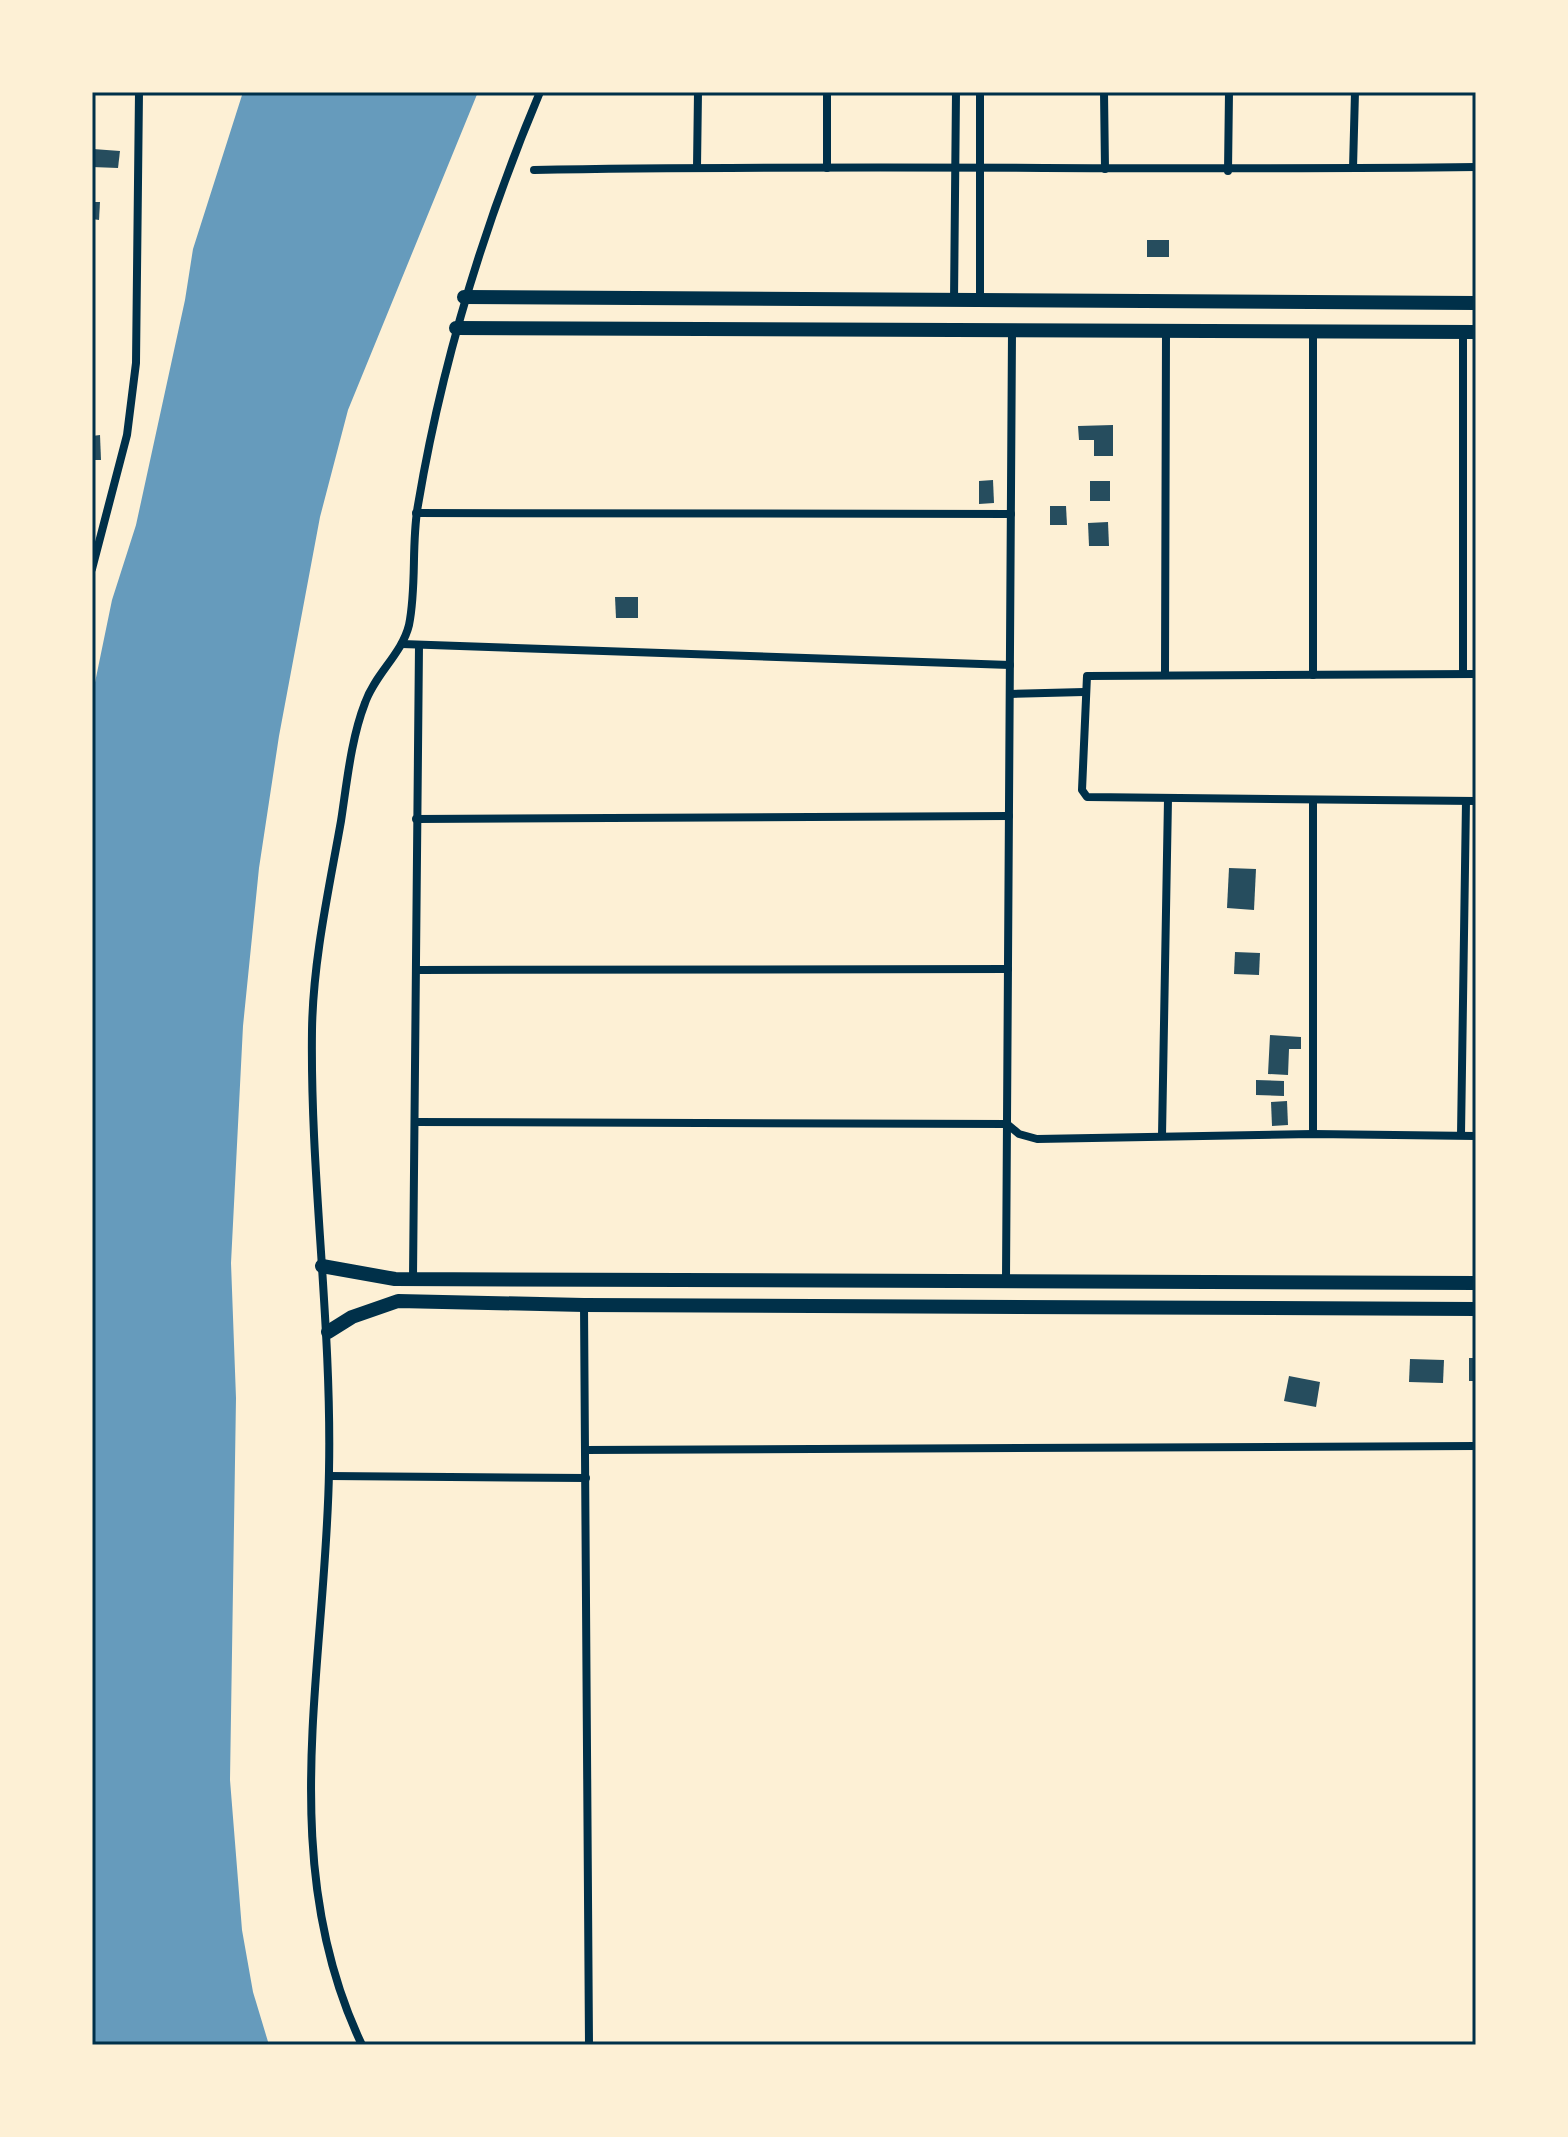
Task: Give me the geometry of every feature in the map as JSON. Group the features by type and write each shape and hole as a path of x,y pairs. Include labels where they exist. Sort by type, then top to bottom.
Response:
{"street":[{"path":"92,569 127,435 136,363 139,92"},
{"path":"362,2045 346,2012 323,1927 311,1853 308,1792 329,1476 328,1332 315,1202 312,1026 326,908 364,704 387,662 402,644 411,611 416,513 456,328 487,224 540,92"},
{"path":"697,167 698,92"},
{"path":"827,92 827,168"},
{"path":"954,302 956,92"},
{"path":"980,92 980,302"},
{"path":"1104,92 1105,169"},
{"path":"1228,171 1229,92"},
{"path":"1353,168 1355,92"},
{"path":"534,170 697,167 1228,171 1476,167"},
{"path":"464,297 1476,303"},
{"path":"1006,1279 1012,302"},
{"path":"456,328 1470,332 1463,674"},
{"path":"1165,673 1166,332"},
{"path":"1313,333 1313,675"},
{"path":"416,513 1011,514"},
{"path":"402,644 1010,665"},
{"path":"413,1278 419,645"},
{"path":"1461,1135 1471,801 1168,799 1083,794 1084,692 1087,676 1165,673 1476,674"},
{"path":"1010,694 1084,692"},
{"path":"1162,1136 1168,799"},
{"path":"1313,801 1313,1134"},
{"path":"416,819 1009,816"},
{"path":"418,970 1008,969"},
{"path":"415,1122 1007,1124 1019,1134 1037,1139 1313,1134 1476,1136"},
{"path":"322,1266 361,1275 413,1278 1476,1283"},
{"path":"328,1332 364,1311 398,1301 584,1305 1476,1309"},
{"path":"584,1305 589,2045"},
{"path":"585,1450 1476,1446"},
{"path":"329,1476 586,1478"}],"water":[{"path":"243,92 478,92 348,410 320,517 279,736 259,868 243,1026 231,1263 236,1398 230,1780 242,1930 253,1992 269,2045 92,2045 92,697 112,600 136,525 185,300 193,249"}],"building":[{"path":"93,149 120,151 118,168 92,167"},
{"path":"92,202 100,202 99,220 92,219"},
{"path":"1147,240 1169,240 1169,257 1147,257"},
{"path":"1113,425 1113,456 1094,456 1094,440 1079,440 1078,426"},
{"path":"100,435 101,460 92,460 92,436"},
{"path":"993,480 994,503 979,504 979,481"},
{"path":"1090,481 1110,481 1110,501 1090,501"},
{"path":"1050,506 1066,506 1067,525 1050,525"},
{"path":"1108,522 1109,546 1089,546 1088,523"},
{"path":"615,597 638,597 638,618 616,618"},
{"path":"1229,868 1256,869 1254,910 1227,908"},
{"path":"1235,952 1260,953 1259,975 1234,974"},
{"path":"1270,1035 1301,1037 1301,1049 1289,1049 1288,1075 1268,1074"},
{"path":"1256,1080 1284,1081 1284,1096 1256,1095"},
{"path":"1287,1101 1288,1125 1272,1126 1271,1102"},
{"path":"1469,1358 1476,1358 1476,1381 1469,1381"},
{"path":"1410,1359 1444,1360 1443,1383 1409,1382"},
{"path":"1289,1376 1320,1382 1316,1407 1284,1401"}]}
